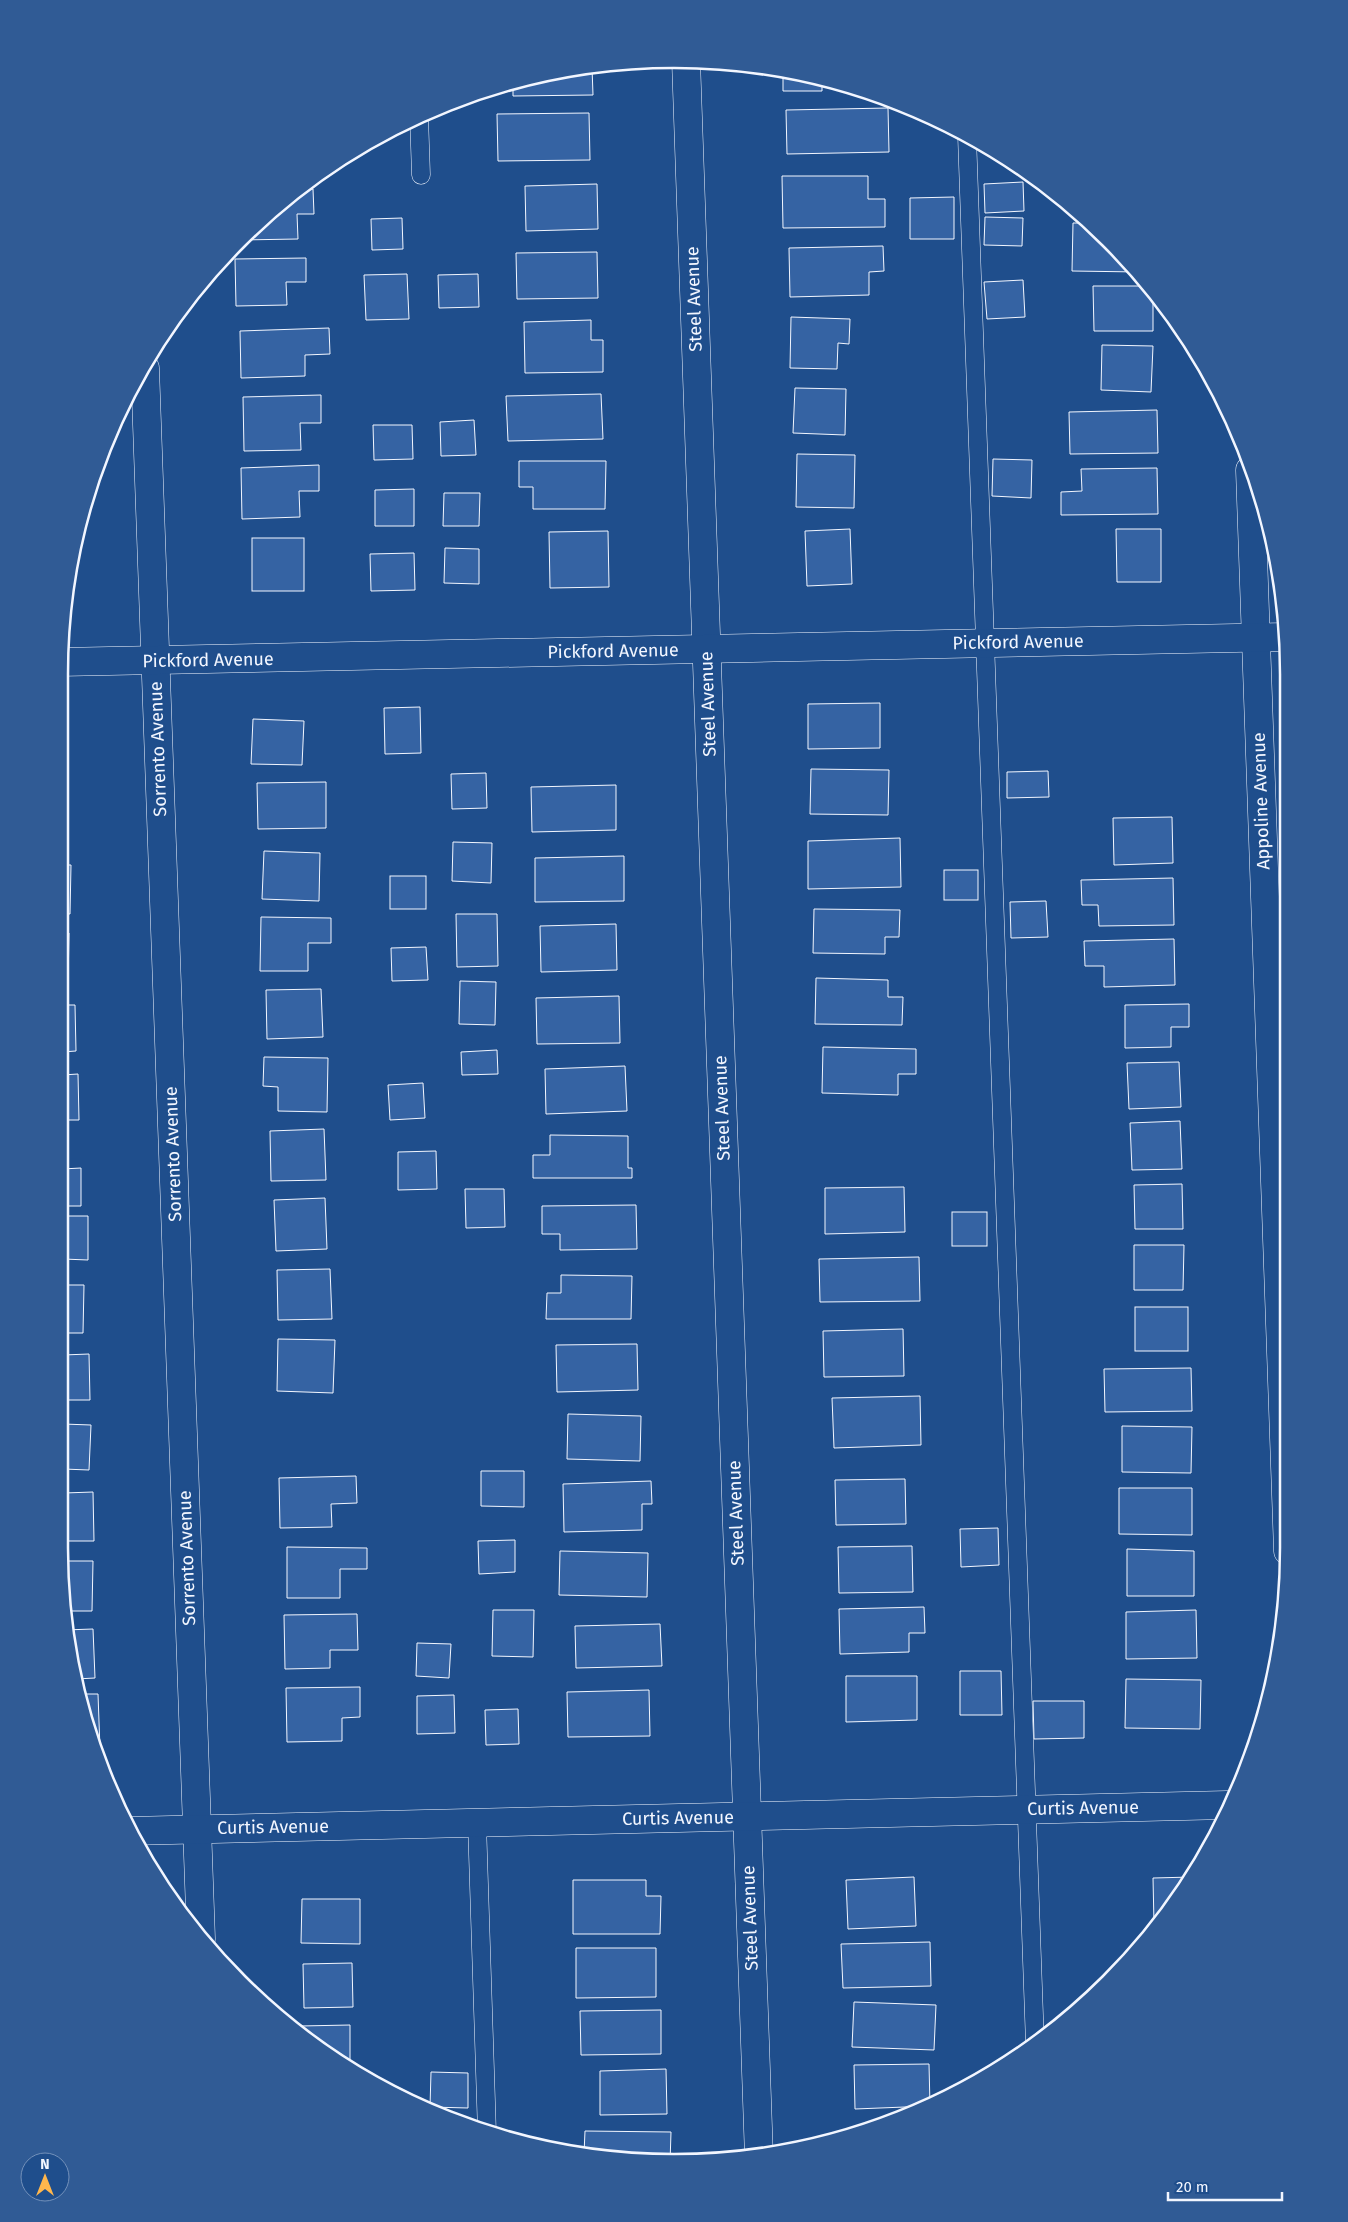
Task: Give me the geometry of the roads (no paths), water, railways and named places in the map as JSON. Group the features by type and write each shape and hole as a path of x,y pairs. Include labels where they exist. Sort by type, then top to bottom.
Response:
{"street":[{"name":"Steel Avenue","path":"686,68 759,2148"},
{"name":"Sorrento Avenue","path":"145,378 200,1925"},
{"name":"Appoline Avenue","path":"1251,487 1280,1322"},
{"name":"Pickford Avenue","path":"68,662 1279,637"},
{"name":"Curtis Avenue","path":"138,1831 1223,1805"}],"lane":[{"path":"419,124 421,175"},
{"path":"967,144 1035,2035"},
{"path":"477,1822 487,2124"}]}
